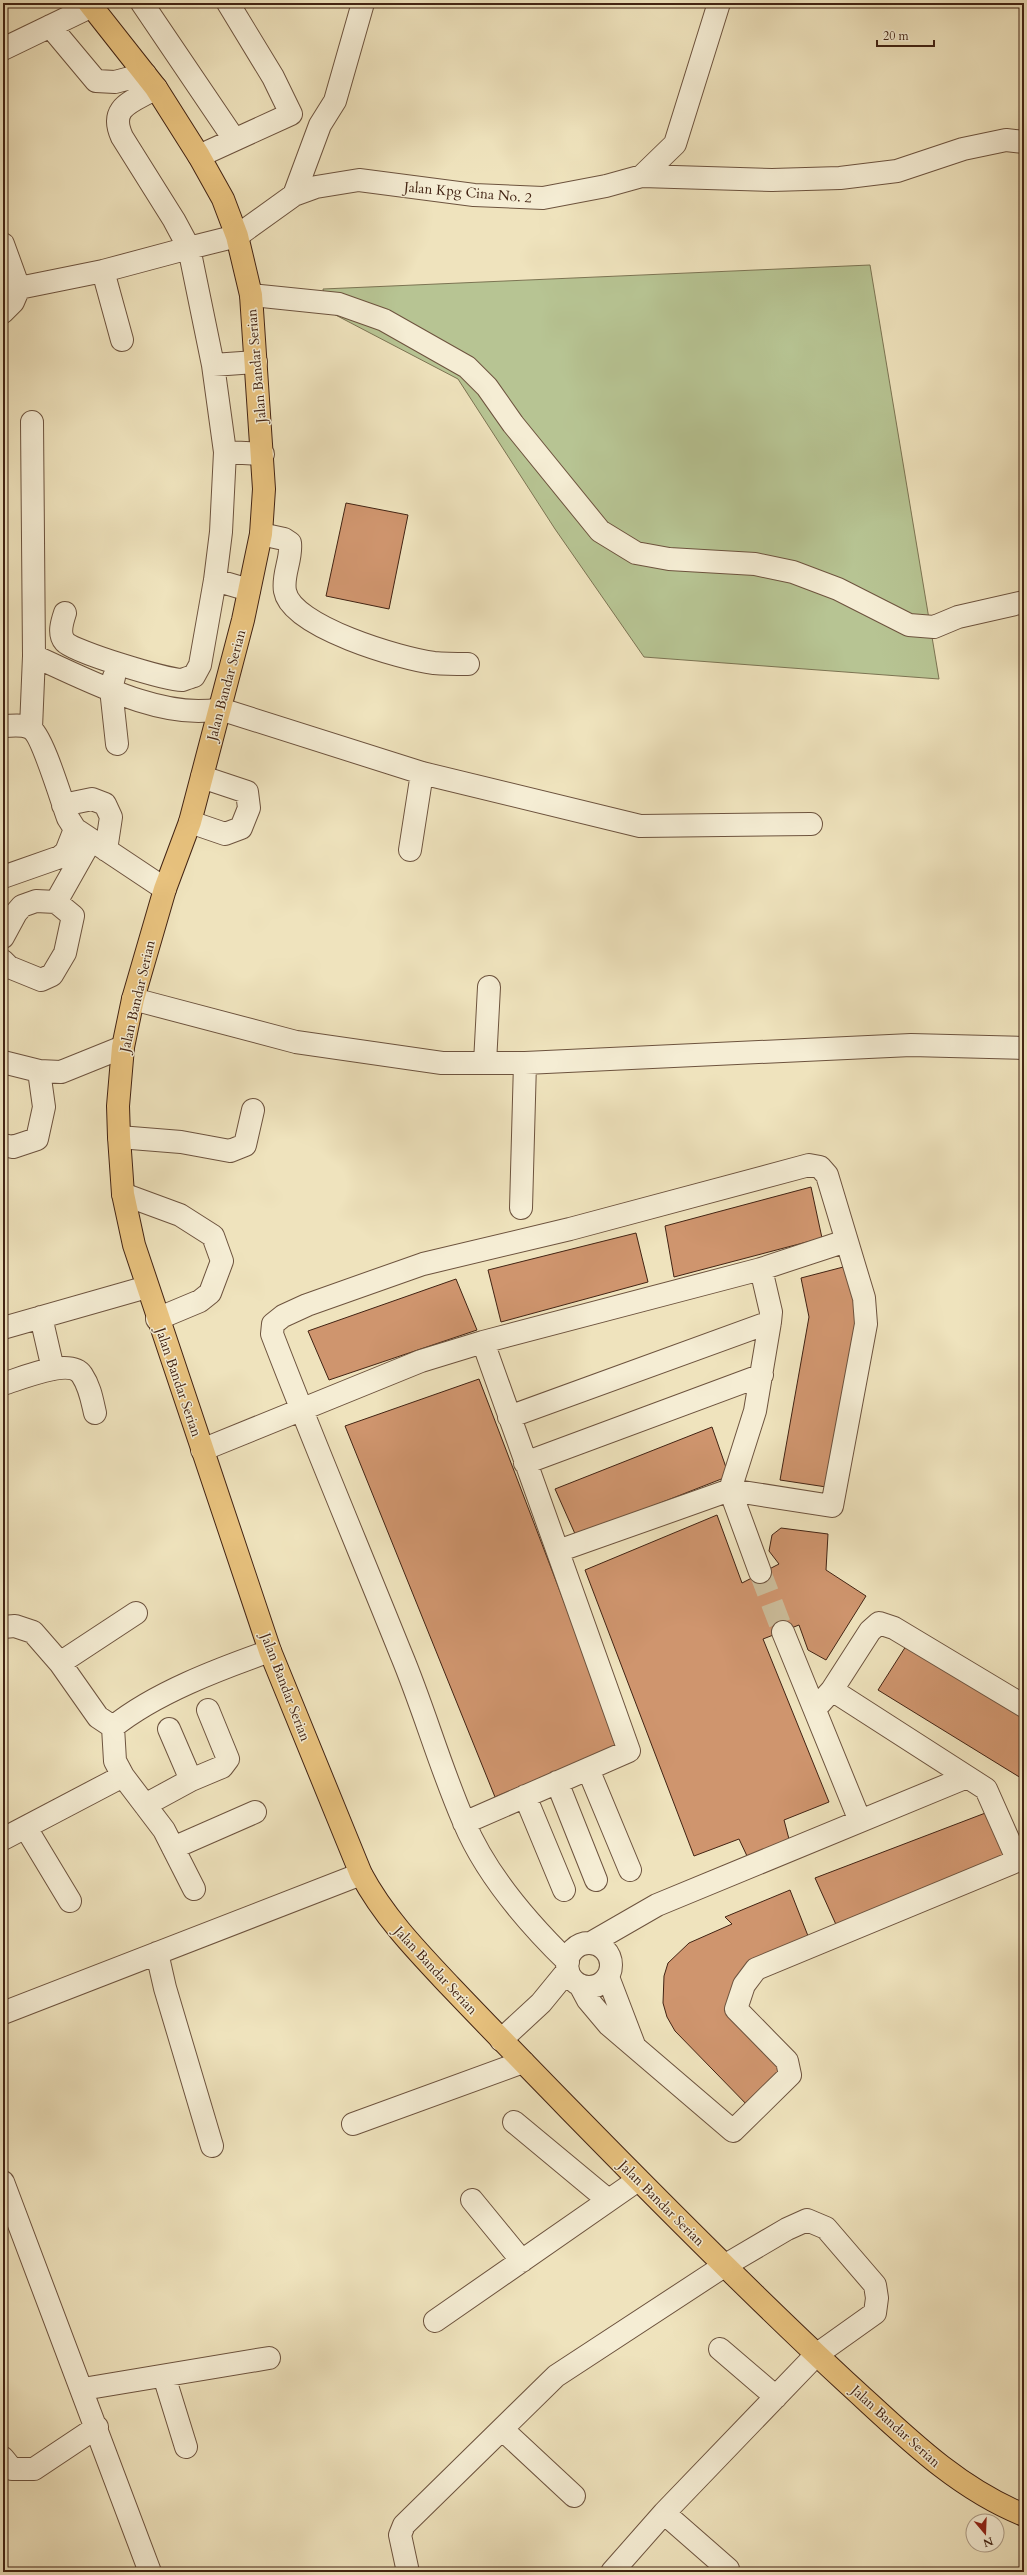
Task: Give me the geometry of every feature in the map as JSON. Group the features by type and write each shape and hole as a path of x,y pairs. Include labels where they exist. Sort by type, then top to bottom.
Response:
{"main road":[{"name":"Jalan Bandar Serian","path":"90,4 150,81 199,156 223,199 237,236 251,295 263,454 264,489 261,534 220,709 190,822 165,889 133,999 123,1046 118,1106 123,1194 134,1245 157,1319 270,1651 361,1874 376,1902 402,1935 501,2040 638,2180 816,2355 927,2456 972,2490 1024,2515"}],"street":[{"path":"142,3 234,139"},
{"path":"228,3 273,77 291,114 320,125"},
{"path":"294,195 320,125 335,101 363,3"},
{"path":"642,176 675,144 719,3"},
{"path":"3,49 90,4"},
{"path":"50,26 96,81 150,81"},
{"path":"65,613 61,634 65,642 77,649 118,663 169,678 182,680 194,676 200,665 215,580 221,532 225,452 213,366 189,248 174,220 116,124 117,115 122,108 150,81"},
{"path":"199,156 291,114"},
{"path":"642,176 772,180 840,178 897,171 963,149 1006,140 1024,142"},
{"name":"Jalan Kpg Cina No. 2","path":"237,236 294,195 316,187 359,180 474,195 543,198 606,186 642,176"},
{"path":"19,288 103,271 237,236"},
{"path":"3,244 19,288 13,302 3,312"},
{"path":"103,271 122,340"},
{"path":"251,295 339,304 384,320 467,367 487,387 518,429 600,531 636,553 669,559 755,564 793,572 838,589 909,625 934,626 958,617 1024,602"},
{"path":"213,366 256,362"},
{"path":"32,422 34,656 31,728 40,740 63,805 90,840 165,889"},
{"path":"225,452 263,454"},
{"path":"261,534 284,539 290,543 291,552 286,574 285,591 297,611 317,625 382,651 433,662 468,664"},
{"path":"215,580 249,590"},
{"path":"34,656 111,689 146,702 187,712 202,713 220,709 422,773 640,826 810,824"},
{"path":"117,744 111,689 118,663"},
{"path":"3,726 18,725 31,728"},
{"path":"410,850 422,773"},
{"path":"190,822 225,834 241,828 249,808 247,792 202,776"},
{"path":"56,902 90,840 111,817 105,804 92,799 63,805"},
{"path":"3,878 60,857 66,852 90,840"},
{"path":"3,937 16,913 22,906 36,901 56,902 74,916 66,954 52,975 41,980 9,967 3,961"},
{"path":"485,1063 489,987"},
{"path":"133,999 296,1042 442,1063 525,1063 910,1045 1024,1048"},
{"path":"3,1062 39,1071 62,1072 123,1046"},
{"path":"521,1208 525,1063"},
{"path":"3,1145 13,1147 36,1138 44,1108 39,1071"},
{"path":"119,1137 181,1142 230,1151 245,1145 253,1110"},
{"path":"558,1551 730,1490 832,1506 866,1324 864,1298 826,1175 820,1167 809,1165 570,1229 423,1264 307,1305 283,1316 274,1324 272,1334 415,1689 464,1823 495,1877 539,1934 577,1965 595,1986 608,1977 611,1970 609,1955 602,1947 577,1965"},
{"path":"123,1194 180,1215 213,1236 222,1261 210,1293 200,1301 157,1319"},
{"path":"202,1450 301,1408 421,1361 483,1342 761,1269 846,1241"},
{"path":"760,1572 730,1490 755,1411 770,1322 770,1312 761,1269"},
{"path":"3,1328 147,1287"},
{"path":"41,1317 53,1369"},
{"path":"509,1417 770,1322"},
{"path":"464,1823 629,1751 483,1342"},
{"path":"3,1384 63,1367 82,1374 90,1392 95,1413"},
{"path":"525,1463 762,1375"},
{"path":"60,1663 136,1612"},
{"path":"815,1709 832,1690 870,1631 879,1624 894,1628 1024,1706"},
{"path":"3,1627 15,1626 33,1632 60,1663 98,1717 112,1727 115,1760 123,1776 164,1830 194,1889"},
{"path":"783,1632 860,1821"},
{"path":"112,1727 129,1714 222,1668 270,1651"},
{"path":"577,1965 588,2000 609,2025 733,2131 790,2075 787,2061 736,2010 744,1985 756,1969 1021,1860 986,1789 832,1690"},
{"path":"145,1805 191,1780 222,1767 228,1759 208,1710"},
{"path":"169,1729 191,1780"},
{"path":"588,1769 630,1870"},
{"path":"70,1901 10,1831 123,1776"},
{"path":"501,2040 541,2003 577,1965 657,1905 967,1777"},
{"path":"557,1782 596,1880"},
{"path":"525,1796 564,1890"},
{"path":"173,1848 255,1812"},
{"path":"3,2013 361,1874"},
{"path":"609,1955 657,1905"},
{"path":"157,1953 165,1988 212,2146"},
{"path":"608,1977 635,2048"},
{"path":"353,2124 523,2062"},
{"path":"514,2122 608,2200"},
{"path":"435,2321 638,2180"},
{"path":"3,2182 83,2390 150,2572"},
{"path":"472,2200 522,2260"},
{"path":"408,2572 400,2535 401,2529 556,2376 724,2266 787,2229 807,2220 826,2228 874,2284 877,2298 875,2313 816,2355 664,2513 612,2572"},
{"path":"720,2349 776,2397"},
{"path":"83,2390 269,2358"},
{"path":"164,2376 186,2447"},
{"path":"3,2458 12,2469 34,2469 96,2427"},
{"path":"502,2429 574,2496"},
{"path":"664,2513 728,2569"}],"green space":[{"path":"870,265 939,679 644,657 555,529 458,379 326,310 323,289"}],"building":[{"path":"346,503 408,515 389,609 326,596"},
{"path":"811,1187 822,1238 674,1277 665,1226"},
{"path":"636,1233 648,1282 501,1322 488,1270"},
{"path":"851,1265 863,1317 833,1488 780,1480 809,1317 801,1278"},
{"path":"456,1279 477,1330 329,1380 308,1331"},
{"path":"479,1379 619,1746 495,1797 345,1426"},
{"path":"712,1427 729,1476 576,1536 555,1489"},
{"path":"717,1515 742,1583 779,1564 769,1551 772,1535 781,1528 828,1534 826,1570 866,1596 826,1660 808,1650 799,1625 763,1639 829,1802 784,1820 789,1839 747,1856 739,1839 694,1856 585,1570"},
{"path":"906,1646 1024,1717 1024,1786 1021,1778 878,1690"},
{"path":"988,1812 1009,1860 838,1929 815,1878"},
{"path":"790,1890 810,1941 739,1980 730,2012 785,2074 753,2111 675,2031 667,2017 663,2003 664,1976 668,1963 689,1943 732,1924 725,1917"}],"tunnel":[{"path":"760,1572 783,1632"}]}
